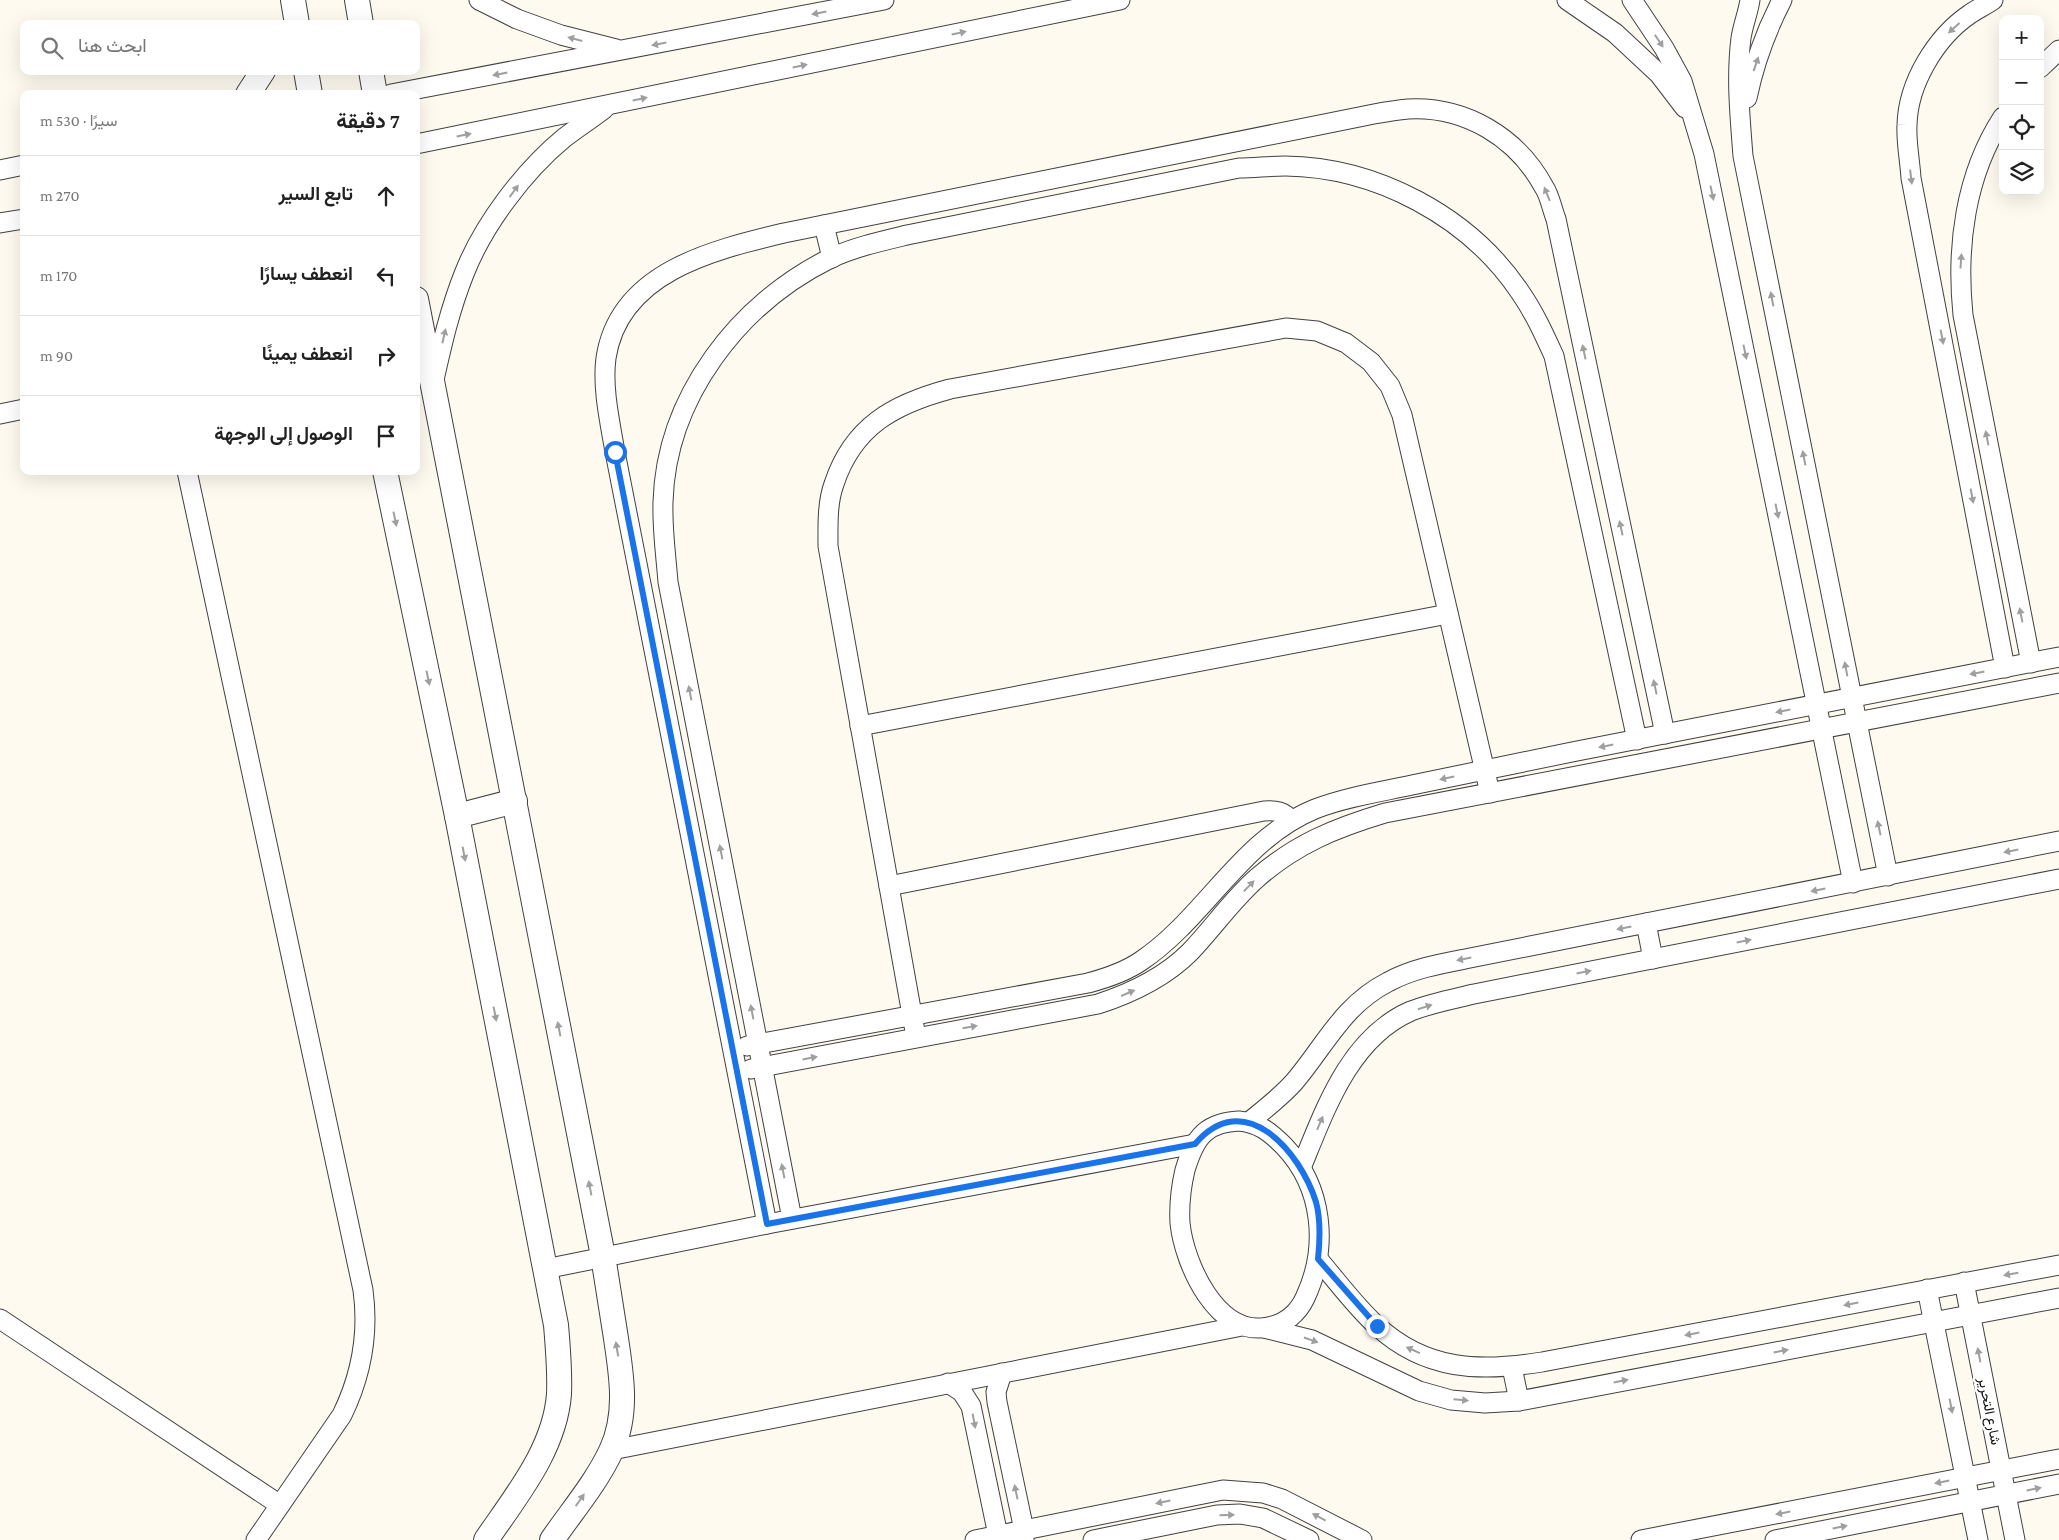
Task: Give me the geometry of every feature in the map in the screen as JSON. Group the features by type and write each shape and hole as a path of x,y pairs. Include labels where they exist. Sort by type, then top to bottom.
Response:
{"street":[{"path":"286,20 289,0"},
{"path":"293,0 296,20"},
{"path":"357,0 360,20"},
{"path":"479,0 517,19 561,35 622,51"},
{"path":"413,90 884,0"},
{"path":"420,143 1120,0"},
{"path":"1567,0 1615,33 1644,60 1658,74 1695,120"},
{"path":"1632,0 1664,48 1682,81 1704,154 1853,883"},
{"path":"1750,0 1742,36 1738,98 1745,166 1888,876"},
{"path":"1741,129 1751,76 1769,26 1782,0"},
{"path":"1993,0 1969,14 1945,36 1926,62 1913,92 1907,124 1911,178 2005,668"},
{"path":"2044,64 2059,50"},
{"path":"251,90 260,75"},
{"path":"307,75 309,90"},
{"path":"372,75 375,90"},
{"path":"433,384 446,326 464,273 490,223 524,178 564,138 609,106"},
{"path":"767,1224 615,452 606,388 606,358 614,330 619,321 629,304 650,283 675,268 745,242 1374,114 1409,109 1442,111 1474,120 1503,137 1527,160 1545,188 1556,219 1665,734"},
{"path":"1999,124 1976,172 1965,217 1960,266 1961,293 1963,315 2031,663"},
{"path":"792,1219 668,582 663,502 669,458 682,415 701,375 727,339 757,307 793,280 832,258 869,244 1056,204 1239,168 1285,166 1331,171 1376,182 1410,196 1442,215 1471,237 1497,263 1520,291 1539,323 1554,356 1637,740"},
{"path":"0,170 20,167"},
{"path":"1050,180 1056,204"},
{"path":"0,223 20,220"},
{"path":"824,225 832,258"},
{"path":"1934,298 1961,293"},
{"path":"420,319 603,1256 622,1376 622,1412 620,1426 612,1450 590,1487 552,1540"},
{"path":"916,1037 828,546 828,517 833,485 846,456 865,430 890,411 919,397 968,385 1286,328 1317,331 1346,343 1371,362 1390,386 1402,415 1490,793"},
{"path":"1560,385 1590,380"},
{"path":"0,414 20,411"},
{"path":"188,475 359,1270 365,1307 365,1343 357,1380 350,1398 342,1415 256,1540"},
{"path":"386,475 456,816 556,1325 560,1368 559,1396 553,1424 543,1450 529,1475 486,1540"},
{"path":"860,726 1448,614"},
{"path":"732,1049 1088,983 1115,976 1141,961 1164,942 1241,862 1291,821 1342,800 1665,734 2059,657"},
{"path":"737,1072 1098,1004 1123,996 1169,970 1189,952 1229,906 1256,879 1286,855 1314,838 1384,813 2059,682"},
{"path":"456,816 515,802"},
{"path":"889,886 1273,810 1281,812 1291,821"},
{"path":"1249,1122 1293,1083 1345,1013 1366,996 1388,982 1408,973 1436,965 2059,841"},
{"path":"1301,1168 1340,1080 1359,1053 1382,1030 1410,1012 1440,1002 1474,994 2059,879"},
{"path":"1646,923 1653,959"},
{"path":"1242,1326 1223,1314 1210,1299 1190,1262 1183,1242 1180,1202 1186,1169 1195,1144 1203,1134 1214,1126 1226,1122 1249,1122 1268,1131 1290,1152 1301,1168 1316,1203 1320,1240 1314,1277 1302,1305 1285,1321 1264,1328"},
{"path":"545,1269 792,1219 1195,1144"},
{"path":"1318,1259 1377,1326 1405,1347 1439,1362 1475,1369 1512,1367 2059,1265"},
{"name":"شارع التحرير","path":"1964,1282 2015,1540"},
{"path":"1927,1289 1978,1540"},
{"path":"612,1450 1242,1326 1264,1328 1312,1340 1419,1390 1451,1400 1485,1403 1519,1400 2059,1298"},
{"path":"0,1319 280,1505"},
{"path":"1512,1367 1519,1400"},
{"path":"1002,1373 996,1392 997,1402 1024,1535"},
{"path":"948,1383 962,1392 971,1406 998,1538"},
{"path":"1641,1540 2059,1459"},
{"path":"1784,1539 1818,1536 2059,1484"},
{"path":"975,1540 1024,1535 1203,1494 1223,1490 1243,1490 1263,1493 1282,1499 1362,1540"},
{"path":"1093,1540 1217,1515 1240,1514 1263,1518 1309,1540"}],"route":[{"path":"615,452 767,1224 1195,1144 1203,1134 1214,1126 1226,1122 1249,1122 1268,1131 1290,1152 1301,1168 1310,1185 1320,1222 1318,1259 1377,1326"}]}
